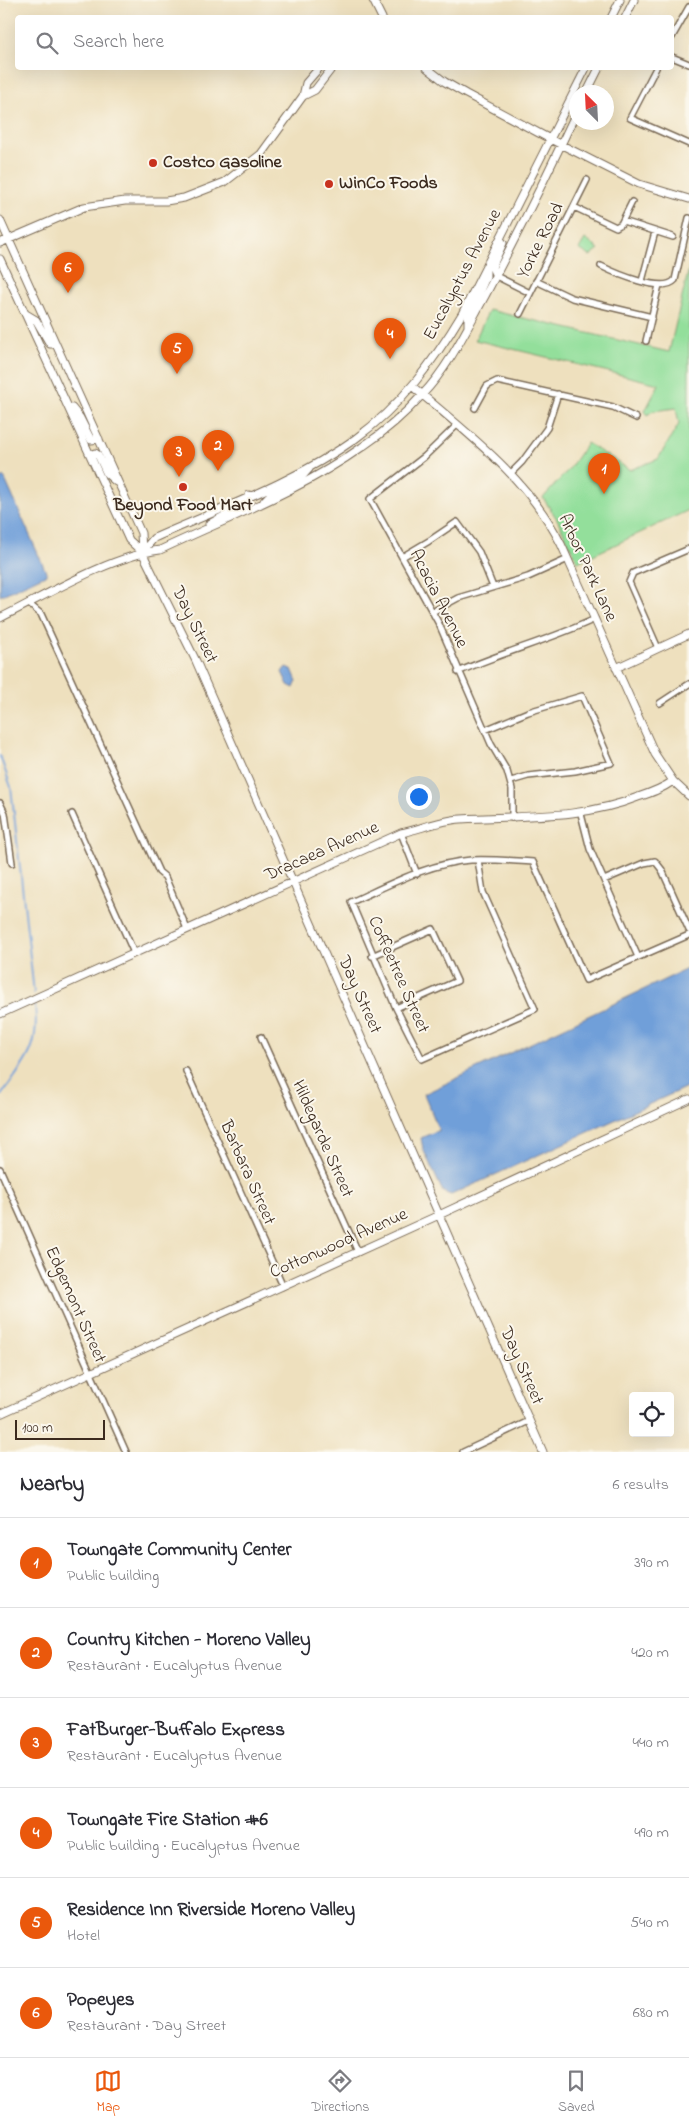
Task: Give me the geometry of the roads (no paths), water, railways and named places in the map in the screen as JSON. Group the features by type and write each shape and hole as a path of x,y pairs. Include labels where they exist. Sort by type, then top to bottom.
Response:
{"main road":[{"path":"373,0 380,15"},
{"path":"613,15 620,0"},
{"path":"626,15 634,0"},
{"path":"0,243 84,207 118,202 166,201 184,198 225,182 261,154 303,96 306,83 317,70"},
{"path":"303,96 314,90 330,70"},
{"path":"430,70 452,86 639,184 689,199"},
{"name":"Eucalyptus Avenue","path":"142,552 154,538 313,465 356,438 412,386 439,352 500,239 585,70"},
{"path":"590,85 598,70"},
{"name":"Eucalyptus Avenue","path":"0,618 84,576 142,552 160,550 262,503 322,474 364,446 422,395 450,359 496,276 569,127"},
{"name":"Day Street","path":"0,220 141,533 142,552"},
{"path":"496,276 492,267 504,243 500,239"},
{"name":"Day Street","path":"0,259 129,540 142,552 196,661 543,1452"},
{"path":"468,326 468,317 486,277 486,266"},
{"path":"25,314 36,320 50,344 56,344"},
{"name":"Arbor Park Lane","path":"412,386 511,473 546,517 568,559 655,754 673,781 689,796"},
{"path":"67,402 80,418 91,440 99,439"},
{"path":"90,455 95,453 98,455 107,474 119,484"},
{"path":"262,503 272,491 299,479 313,465"},
{"path":"198,532 218,517 246,504 249,495"},
{"path":"616,668 689,634"},
{"name":"Dracaea Avenue","path":"0,1014 401,833 459,819 581,814 619,805 666,786 673,781"},
{"name":"Cottonwood Avenue","path":"0,1414 439,1215 689,1099"}],"street":[{"path":"674,33 689,7"},
{"path":"674,58 689,64"},
{"path":"655,70 630,118 689,144"},
{"name":"Yorke Road","path":"520,314 587,180"},
{"path":"574,207 616,227 620,226 632,202"},
{"path":"601,266 642,281 668,285 675,280 689,218"},
{"path":"623,221 673,238"},
{"path":"642,281 656,232"},
{"path":"496,276 530,292"},
{"path":"536,281 572,298 652,317"},
{"path":"646,341 659,285"},
{"path":"475,408 487,386 497,381 613,407 636,418"},
{"path":"511,473 522,462 547,428 558,394"},
{"name":"Acacia Avenue","path":"457,425 411,469 370,499 443,633 458,672 511,781 512,818"},
{"path":"402,557 430,541 457,522 479,552 493,587"},
{"path":"658,648 629,582 633,573 689,549"},
{"path":"432,612 458,598 528,577 568,559"},
{"path":"29,604 41,614 159,872 165,877 187,929"},
{"path":"458,672 501,654 553,638 595,619"},
{"path":"660,703 689,684"},
{"path":"485,730 528,712 582,696 611,763 575,771 528,776 511,781"},
{"path":"0,803 5,813 12,863"},
{"path":"72,814 134,953"},
{"path":"581,814 587,841 638,958"},
{"path":"401,833 417,874 443,865 478,860 533,862 586,980 689,935"},
{"name":"Coffeetree Street","path":"417,874 351,902 372,956 422,1059 535,1009 483,892 478,860"},
{"path":"604,880 644,863 655,861 662,870 689,930"},
{"path":"372,956 434,929 456,980 396,1008"},
{"name":"Hildegarde Street","path":"261,1037 358,1252"},
{"name":"Barbara Street","path":"186,1071 283,1286"},
{"name":"Edgemont Street","path":"0,1169 126,1452"},
{"path":"463,1452 529,1421"}],"water":[{"path":"4,477 47,574 0,596 0,479"},
{"path":"286,667 292,669 297,681 294,688 288,685 282,672"},
{"path":"689,968 689,1086 451,1195 443,1192 423,1149 421,1138 439,1130 424,1094"}],"waterway":[{"path":"0,756 11,787 34,993"},
{"path":"0,1097 29,1055 33,1045 36,1021 35,1005"}],"place":[{"name":"Costco Gasoline","path":"153,163"},
{"name":"WinCo Foods","path":"329,184"},
{"name":"Popeyes","path":"68,293"},
{"name":"Towngate Fire Station #6","path":"390,359"},
{"name":"Residence Inn Riverside Moreno Valley","path":"177,374"},
{"name":"Country Kitchen - Moreno Valley","path":"218,471"},
{"name":"FatBurger-Buffalo Express","path":"179,477"},
{"name":"Beyond Food Mart","path":"183,487"},
{"name":"Towngate Community Center","path":"604,494"}]}
